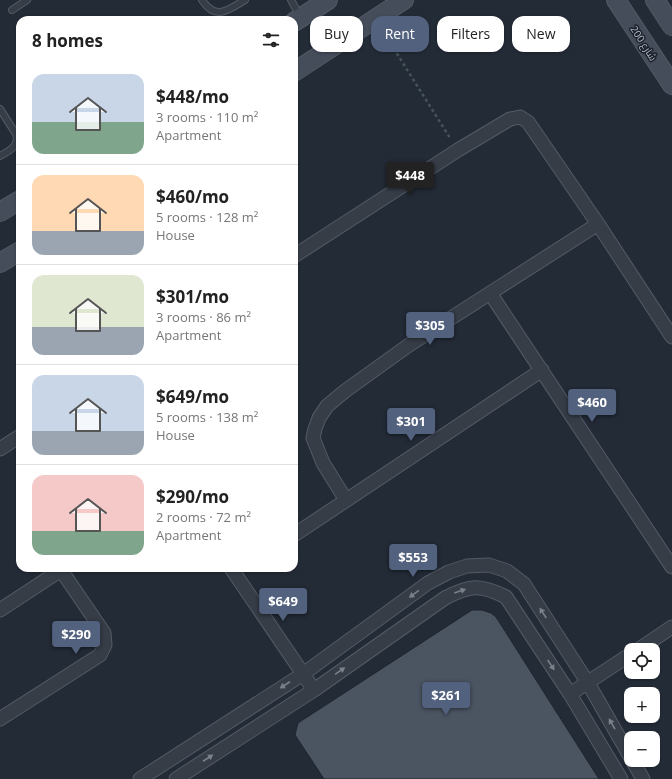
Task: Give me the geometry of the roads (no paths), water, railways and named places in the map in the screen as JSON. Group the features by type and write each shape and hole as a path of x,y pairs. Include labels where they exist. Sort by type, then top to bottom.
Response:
{"street":[{"path":"298,19 328,0"},
{"path":"298,69 404,0"},
{"name":"شارع 200","path":"616,0 672,85"},
{"path":"655,0 672,26"},
{"path":"298,253 458,150 510,119 517,117 522,118 528,122 598,224 672,337"},
{"path":"0,212 16,202"},
{"path":"346,500 323,463 313,438 319,418 327,406 345,391 409,345 598,224"},
{"path":"0,263 16,253"},
{"path":"490,293 672,567"},
{"path":"298,532 542,370"},
{"path":"0,449 16,439"},
{"path":"140,779 303,674 428,583 449,572 467,566 489,565 507,571 524,584 588,683 624,745"},
{"path":"0,610 57,572"},
{"path":"0,719 100,655 105,645 104,633 64,572"},
{"path":"239,572 314,690"},
{"path":"176,779 314,690 445,598 460,590 479,587 492,590 506,597 570,694 621,779"},
{"path":"648,643 672,627"},
{"path":"570,694 624,659"},
{"path":"636,767 643,779"}],"lane":[{"path":"12,10 27,0"},
{"path":"202,0 209,8 222,13 245,0"},
{"path":"291,0 297,16"},
{"path":"0,109 16,134"},
{"path":"0,156 16,146"}]}
